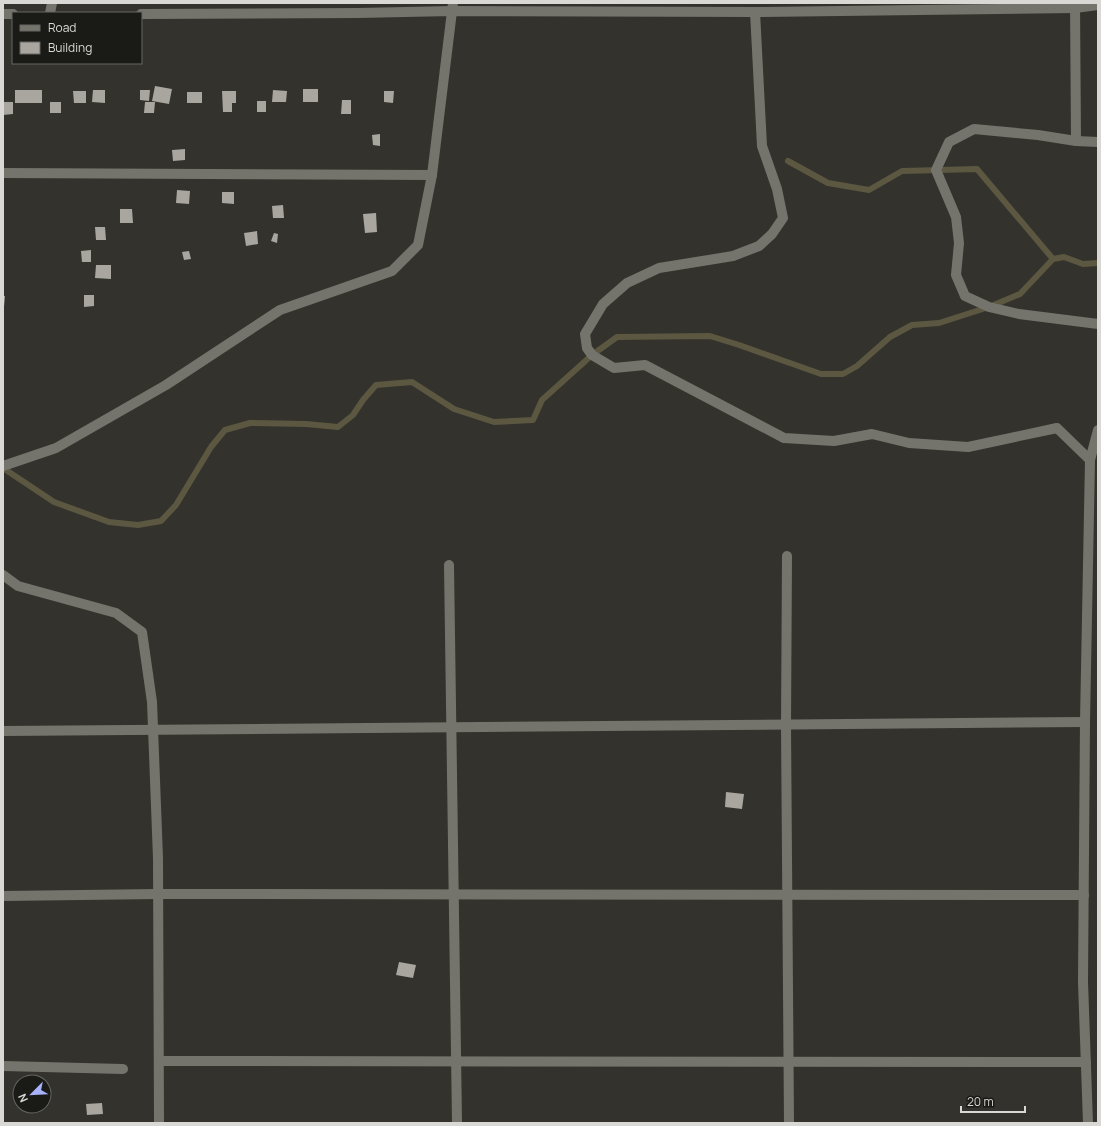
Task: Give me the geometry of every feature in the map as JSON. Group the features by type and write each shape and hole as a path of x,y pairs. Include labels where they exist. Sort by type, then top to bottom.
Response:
{"street":[{"path":"1075,5 1076,141"},
{"path":"142,14 358,13 453,7 755,12 1098,5"},
{"path":"3,466 56,448 166,385 280,310 392,271 418,245 432,175 453,7"},
{"path":"755,12 762,146 777,188 783,218 772,234 759,246 733,256 658,268 627,283 603,304 585,334 587,348 592,355 614,368 645,365 784,438 834,441 872,434 909,443 968,447 1057,428 1090,460"},
{"path":"1098,142 1076,141 1038,135 974,129 949,142 936,170 956,217 959,243 956,275 965,296 989,307 1012,312 1098,324"},
{"path":"3,173 432,175"},
{"path":"1088,1123 1083,982 1084,722 1090,460 1098,430"},
{"path":"787,556 786,725 789,1123"},
{"path":"449,565 457,1123"},
{"path":"3,575 18,586 116,613 142,632 152,702 158,858 159,1123"},
{"path":"3,731 1084,722"},
{"path":"3,896 158,894 1084,895"},
{"path":"159,1061 1086,1062"},
{"path":"3,1066 123,1069"}],"building":[{"path":"155,86 172,89 169,104 152,101"},
{"path":"303,89 318,89 318,102 303,102"},
{"path":"15,90 42,90 42,103 15,103"},
{"path":"93,90 105,90 105,103 92,102"},
{"path":"140,90 150,90 149,101 140,100"},
{"path":"273,90 287,91 286,102 272,102"},
{"path":"73,91 86,91 86,103 74,103"},
{"path":"222,91 236,91 236,103 232,103 232,112 223,112"},
{"path":"384,91 394,91 393,103 384,102"},
{"path":"187,92 202,92 202,103 187,103"},
{"path":"342,100 351,100 351,114 341,114"},
{"path":"257,101 266,101 266,112 257,112"},
{"path":"3,102 13,102 13,114 3,115"},
{"path":"50,102 61,102 61,113 50,113"},
{"path":"145,102 155,102 154,113 144,113"},
{"path":"380,134 380,146 373,145 372,135"},
{"path":"185,149 185,160 173,161 172,150"},
{"path":"177,190 190,191 189,204 176,203"},
{"path":"222,192 234,192 234,204 222,203"},
{"path":"283,205 284,218 273,218 272,206"},
{"path":"120,209 132,209 133,223 120,223"},
{"path":"376,213 377,232 365,233 363,214"},
{"path":"95,227 105,227 106,240 96,240"},
{"path":"257,231 258,244 246,246 244,233"},
{"path":"274,233 278,234 277,243 271,241"},
{"path":"91,250 91,262 82,262 81,251"},
{"path":"189,251 191,259 184,260 182,252"},
{"path":"96,265 111,265 111,279 95,278"},
{"path":"84,295 94,295 94,306 84,307"},
{"path":"3,296 5,296 4,307 3,307"},
{"path":"726,792 744,794 742,809 725,807"},
{"path":"399,962 416,965 413,978 396,975"},
{"path":"102,1103 103,1114 87,1115 86,1104"}],"waterway":[{"path":"788,161 828,183 869,190 902,171 977,169 1053,259"},
{"path":"3,468 54,502 109,522 138,525 161,521 176,505 211,447 225,430 250,423 306,424 338,427 353,415 376,385 412,382 454,409 494,422 533,420 542,400 592,355 617,337 710,336 821,374 843,374 857,366 890,337 912,325 939,323 989,307 1020,294 1053,259 1064,257 1083,264 1098,263"}]}
